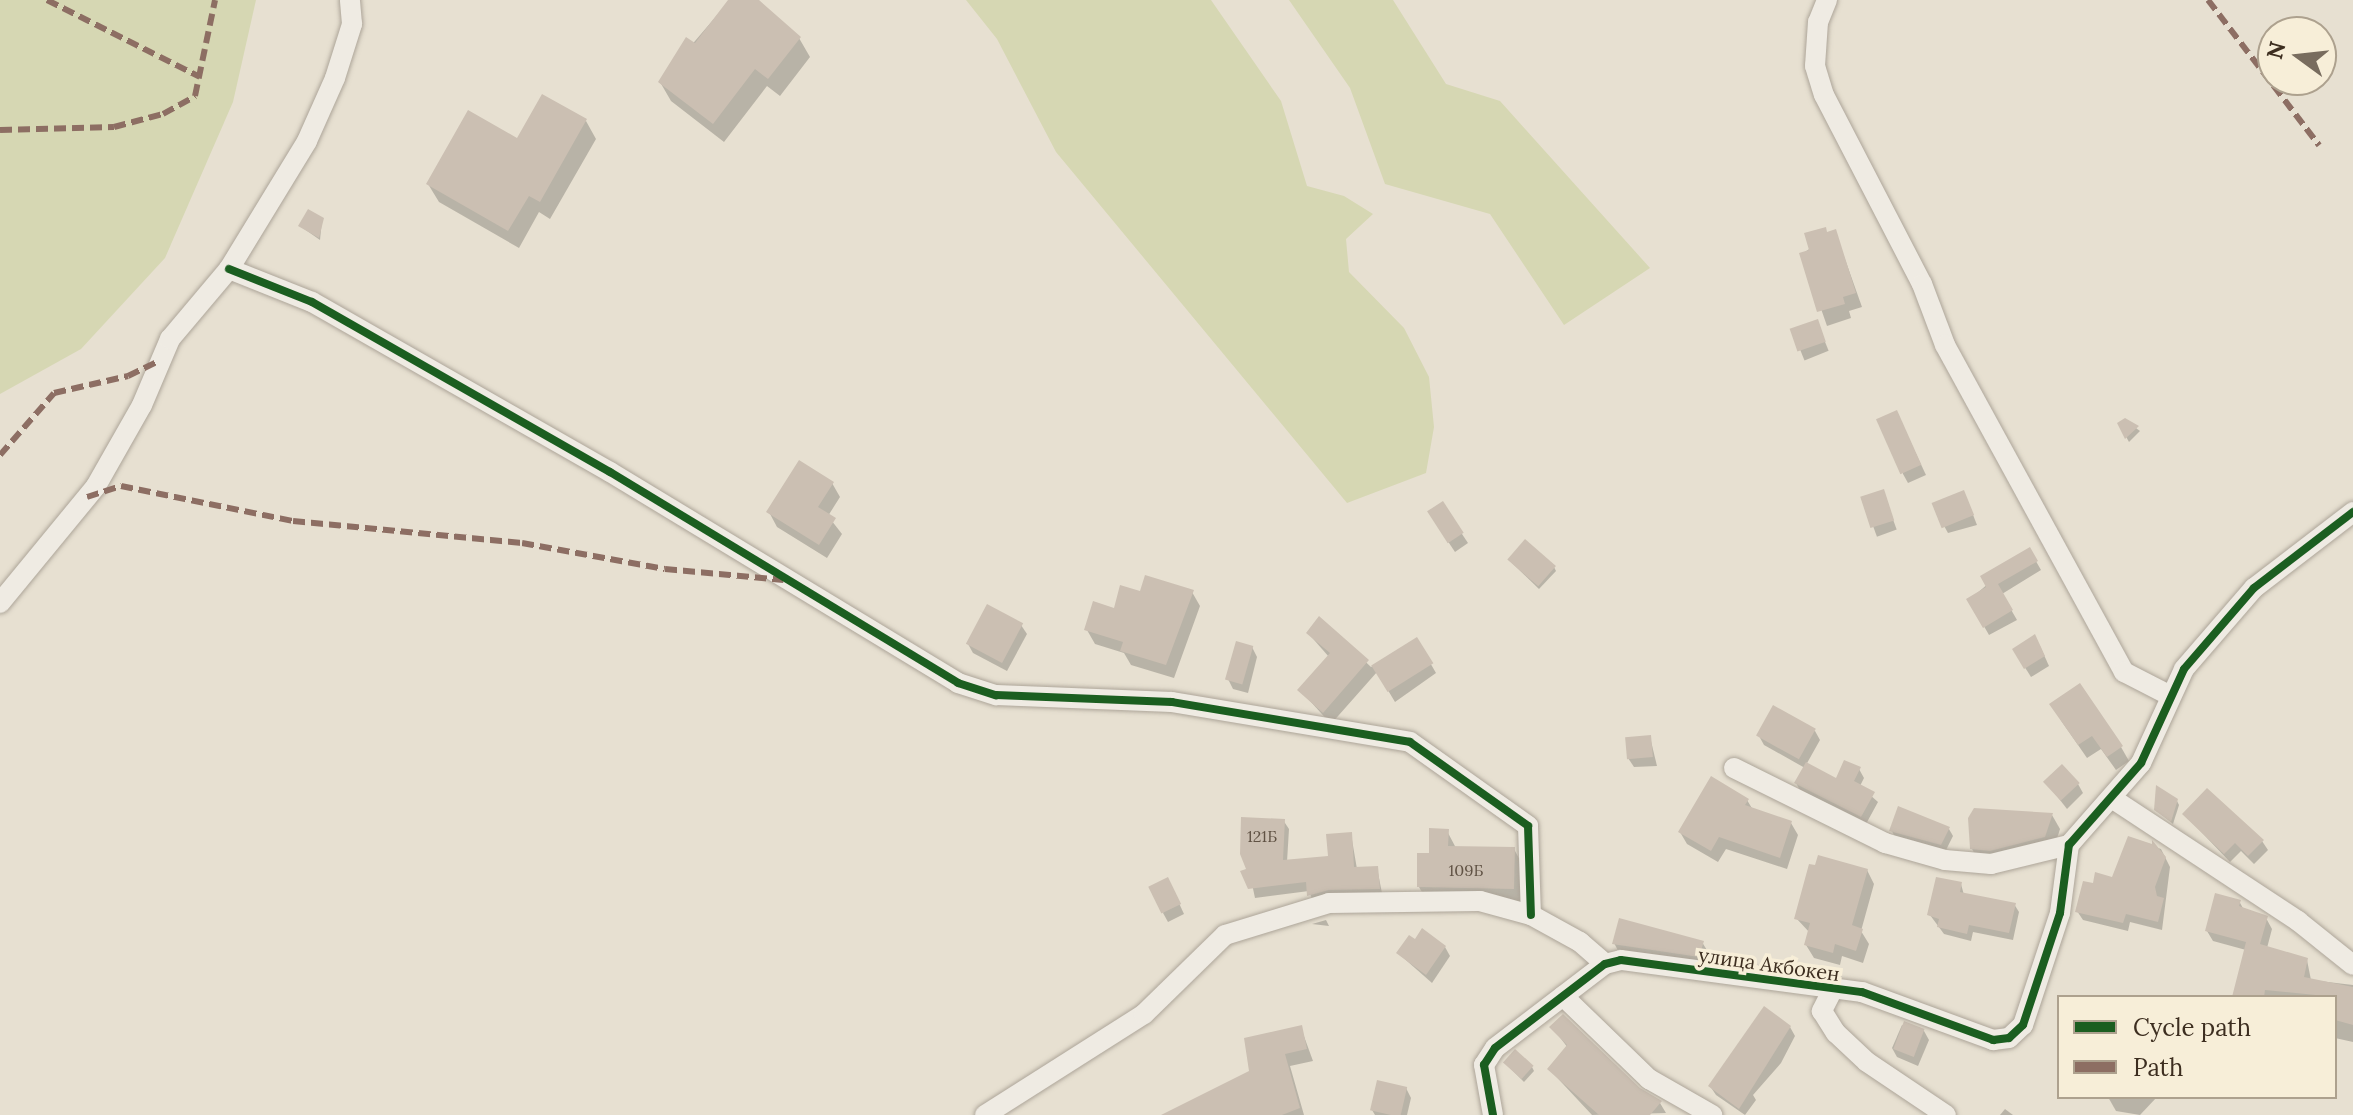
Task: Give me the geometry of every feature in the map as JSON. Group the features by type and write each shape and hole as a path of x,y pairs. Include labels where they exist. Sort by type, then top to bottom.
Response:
{"street":[{"path":"0,603 96,486 142,405 170,339 229,269 343,80 352,24 350,0"},
{"path":"1827,0 1818,22 1815,66 1824,95 1922,284 1945,345 2124,672 2169,695"},
{"path":"229,269 312,302 610,472 958,683 996,695 1172,702 1410,742 1528,826 1531,915"},
{"path":"1734,768 1885,843 1945,860 1991,864 2069,845 2113,799 2141,763 2169,695 2184,669 2254,588 2353,512"},
{"path":"2113,799 2298,921 2353,965"},
{"name":"улица Акбокен","path":"1605,964 1621,960 1862,992 1993,1040 2009,1038 2023,1025 2060,913 2069,845"},
{"path":"985,1115 1144,1014 1225,935 1329,903 1480,901 1531,915 1580,942 1605,964 1495,1048 1484,1065 1493,1115"},
{"path":"1833,989 1822,1011 1836,1033 1867,1062 1946,1115"},
{"path":"1563,996 1649,1079 1712,1115"}],"green space":[{"path":"0,0 256,0 233,102 165,258 81,349 0,394"},
{"path":"966,0 1211,0 1281,101 1307,186 1344,196 1373,214 1346,239 1349,272 1404,328 1429,377 1434,427 1426,473 1347,503 1056,152 997,39"},
{"path":"1289,0 1393,0 1446,84 1500,101 1650,268 1564,325 1490,214 1385,184 1350,88"}],"building":[{"path":"728,0 759,0 801,37 768,79 755,69 713,124 658,82 686,37 695,43"},
{"path":"542,94 587,119 540,202 529,196 508,231 426,184 468,110 517,138"},
{"path":"308,209 324,218 319,238 298,226"},
{"path":"1826,227 1827,232 1836,229 1856,293 1843,297 1845,304 1817,312 1799,253 1809,250 1804,233"},
{"path":"1818,319 1826,342 1797,351 1790,329"},
{"path":"1897,410 1921,465 1900,474 1876,419"},
{"path":"2125,418 2139,426 2125,439 2117,423"},
{"path":"799,460 834,482 818,507 836,518 819,545 766,512"},
{"path":"1884,489 1894,520 1870,528 1860,497"},
{"path":"1964,490 1974,515 1942,528 1932,503"},
{"path":"1443,501 1464,533 1448,543 1427,511"},
{"path":"1525,539 1556,566 1538,586 1507,559"},
{"path":"2030,547 2038,561 1998,584 2013,610 1983,628 1966,599 1986,587 1980,576"},
{"path":"1145,575 1194,590 1166,665 1120,651 1123,642 1084,630 1093,601 1114,608 1120,585 1140,591"},
{"path":"987,604 1023,623 1002,663 966,644"},
{"path":"1319,616 1369,660 1323,713 1297,690 1330,653 1306,633"},
{"path":"2035,634 2045,656 2024,669 2012,649"},
{"path":"1417,637 1433,663 1388,692 1371,666"},
{"path":"1236,641 1253,646 1242,684 1225,679"},
{"path":"2080,683 2123,746 2107,757 2092,736 2078,745 2049,704"},
{"path":"1773,705 1816,729 1799,759 1756,736"},
{"path":"1651,735 1653,757 1627,759 1625,737"},
{"path":"1844,760 1861,767 1854,781 1875,792 1861,817 1794,783 1806,762 1836,778"},
{"path":"2062,764 2080,783 2061,801 2043,782"},
{"path":"1711,776 1749,799 1745,805 1792,821 1780,858 1719,837 1711,851 1678,832"},
{"path":"2156,785 2178,799 2171,822 2154,810"},
{"path":"2207,788 2264,840 2248,856 2235,843 2224,854 2182,814"},
{"path":"1898,806 1950,827 1941,845 1889,831"},
{"path":"1974,808 2053,813 2045,837 1990,851 1970,849 1968,818"},
{"path":"1241,817 1285,819 1283,860 1328,856 1326,834 1352,832 1354,867 1378,866 1380,889 1329,890 1307,896 1306,882 1248,889 1240,871 1246,869 1240,854"},
{"path":"1429,828 1449,829 1448,846 1515,847 1514,889 1417,887 1417,853 1429,853"},
{"path":"2128,836 2152,844 2152,840 2166,857 2155,887 2157,896 2164,898 2158,922 2126,914 2123,923 2075,912 2083,881 2093,883 2095,872 2112,877"},
{"path":"1818,855 1868,869 1852,925 1863,929 1856,951 1835,944 1833,953 1804,945 1810,923 1794,919 1809,864 1815,865"},
{"path":"1168,877 1181,904 1161,914 1148,887"},
{"path":"1936,877 1962,882 1960,892 2016,903 2009,933 1969,925 1967,934 1937,927 1939,919 1927,915"},
{"path":"2215,893 2241,900 2239,906 2268,916 2260,944 2308,958 2304,977 2353,987 2353,1025 2337,1021 2337,995 2265,990 2264,995 2233,995 2246,942 2205,931"},
{"path":"1619,918 1704,941 1699,957 1612,944"},
{"path":"1422,928 1446,946 1426,975 1396,953 1409,935 1415,939"},
{"path":"1764,1006 1791,1026 1739,1109 1708,1086"},
{"path":"1563,1014 1640,1088 1662,1101 1650,1115 1599,1115 1547,1069 1567,1045 1549,1027"},
{"path":"1904,1021 1925,1029 1914,1057 1893,1049"},
{"path":"1302,1025 1307,1049 1285,1054 1300,1108 1282,1115 1161,1115 1249,1071 1244,1038"},
{"path":"1515,1049 1534,1066 1522,1079 1503,1062"},
{"path":"1377,1080 1407,1087 1401,1115 1370,1110"}],"marked path":[{"path":"47,0 200,77"},
{"path":"0,130 114,127 163,114 195,96 215,0"},
{"path":"2208,0 2319,145"},
{"path":"0,455 54,393 128,376 159,361"},
{"path":"87,497 121,486 293,521 522,543 665,569 783,580"}],"cycle path":[{"path":"229,269 312,302 610,472 958,683 996,695 1172,702 1410,742 1528,826 1531,915"},
{"path":"1493,1115 1484,1065 1495,1048 1605,964 1621,960 1862,992 1993,1040 2009,1038 2023,1025 2060,913 2069,845 2141,763 2184,669 2254,588 2353,512"}]}
